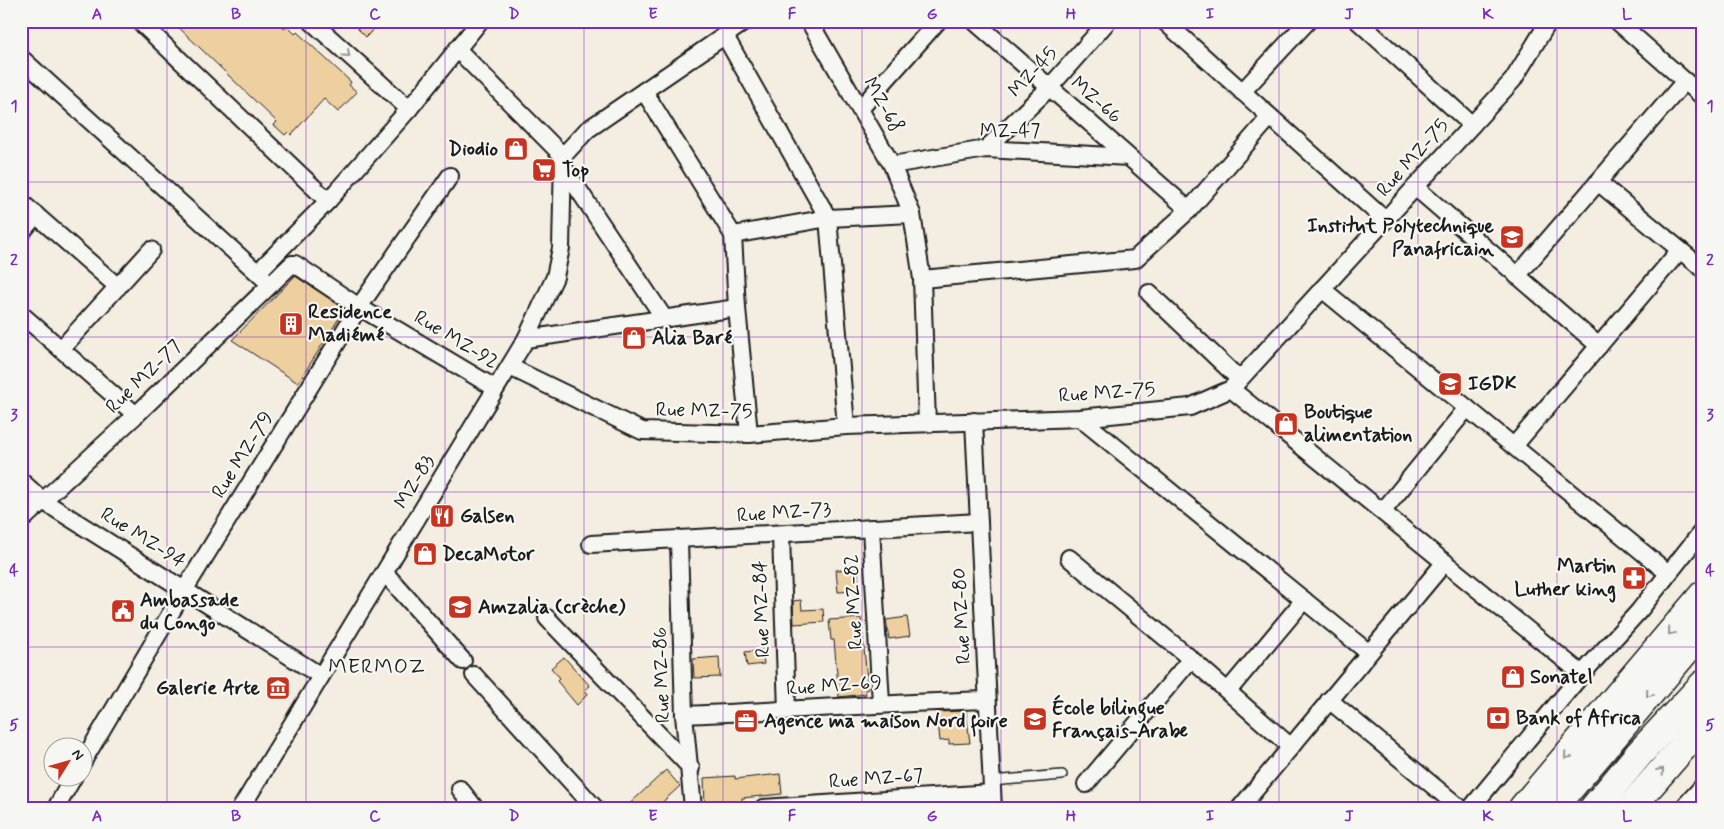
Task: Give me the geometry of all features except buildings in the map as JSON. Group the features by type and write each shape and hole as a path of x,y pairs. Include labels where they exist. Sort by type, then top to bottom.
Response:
{"highway":[{"path":"1523,808 1703,595"},
{"path":"1553,808 1703,630"},
{"path":"1594,808 1639,754 1703,686"},
{"path":"1630,808 1703,724"}],"street":[{"path":"139,21 328,201"},
{"path":"311,21 409,109"},
{"path":"258,272 328,201 409,109 480,21"},
{"path":"563,161 587,130 746,21"},
{"name":"MZ-68","path":"809,21 892,165 912,214 922,279 927,423"},
{"path":"860,109 938,21"},
{"name":"MZ-66","path":"974,21 1189,210"},
{"name":"MZ-45","path":"986,149 1049,88 1108,21"},
{"path":"1164,21 1385,220"},
{"path":"1242,92 1308,21"},
{"name":"Rue MZ-75","path":"510,367 642,431 749,434 846,426 1080,418 1190,407 1235,384 1513,80 1549,21"},
{"path":"1617,21 1703,96"},
{"path":"1366,24 1472,125"},
{"path":"725,36 828,218 846,426"},
{"path":"457,49 563,161 664,318"},
{"path":"21,58 109,140 270,284"},
{"path":"1517,276 1685,82"},
{"path":"644,91 733,235 737,308 749,434"},
{"path":"922,279 1135,259 1189,210 1270,117"},
{"name":"MZ-47","path":"892,165 986,149 1128,157"},
{"name":"MZ-83","path":"241,808 385,573 495,388 526,340 555,277 561,248 563,161"},
{"name":"Rue MZ-79","path":"92,746 185,590 359,307 450,176"},
{"path":"1598,182 1703,269"},
{"path":"1415,187 1599,346"},
{"path":"21,202 118,287"},
{"path":"733,235 828,218 912,214"},
{"path":"21,233 36,215"},
{"path":"61,349 151,250"},
{"path":"1514,446 1680,250"},
{"name":"Rue MZ-92","path":"295,264 359,307 495,388"},
{"name":"Rue MZ-77","path":"21,521 136,415 288,266 295,264"},
{"path":"1322,289 1668,572"},
{"path":"1150,293 1235,384 1445,562 1582,674"},
{"path":"526,340 737,308"},
{"path":"21,314 136,415"},
{"path":"1384,511 1467,408"},
{"path":"1080,418 1369,653"},
{"name":"Rue MZ-80","path":"974,422 992,794"},
{"name":"Rue MZ-94","path":"21,481 43,501 321,676"},
{"name":"Rue MZ-73","path":"591,544 679,541 979,522"},
{"name":"Rue MZ-82","path":"871,528 881,703"},
{"path":"1471,808 1582,674 1639,611 1703,530"},
{"name":"Rue MZ-84","path":"781,535 787,711"},
{"name":"Rue MZ-86","path":"679,541 684,715 691,768 693,808"},
{"path":"1069,558 1191,659 1292,747"},
{"path":"1240,808 1445,562"},
{"path":"385,573 463,661"},
{"path":"1228,691 1304,600"},
{"path":"547,618 691,768"},
{"path":"1086,784 1191,659"},
{"path":"474,674 594,808"},
{"name":"Rue MZ-69","path":"684,715 787,711 881,703 987,700"},
{"path":"1329,700 1460,808"},
{"path":"56,808 68,786"},
{"path":"1683,808 1703,786"},
{"path":"460,790 475,808"},
{"name":"Rue MZ-67","path":"764,808 992,794"}],"lane":[{"path":"992,794 1062,775"}],"place":[{"name":"Diodio","path":"516,149"},
{"name":"Top","path":"544,170"},
{"name":"Institut Polytechnique Panafricain","path":"1512,237"},
{"name":"Residence Madiémé","path":"291,324"},
{"name":"Alia Baré","path":"634,338"},
{"name":"IGDK","path":"1450,384"},
{"name":"Boutique alimentation","path":"1286,424"},
{"name":"Galsen","path":"442,516"},
{"name":"DecaMotor","path":"425,554"},
{"name":"Martin Luther king","path":"1634,578"},
{"name":"Amzalia (crèche)","path":"460,607"},
{"name":"Ambassade du Congo","path":"123,611"},
{"name":"Sonatel","path":"1513,677"},
{"name":"Galerie Arte","path":"278,688"},
{"name":"Bank of Africa","path":"1498,718"},
{"name":"École bilingue Français-Arabe","path":"1035,719"},
{"name":"Agence ma maison Nord foire","path":"746,721"}],"district":[{"name":"MERMOZ","path":"377,667"}]}
